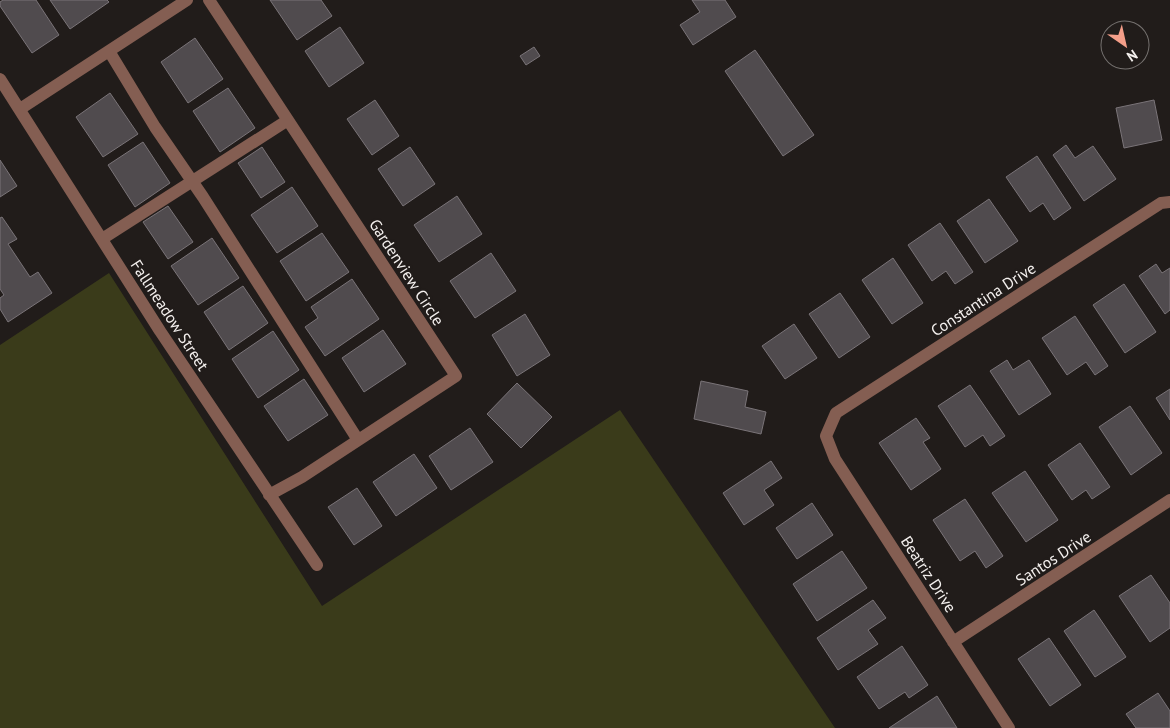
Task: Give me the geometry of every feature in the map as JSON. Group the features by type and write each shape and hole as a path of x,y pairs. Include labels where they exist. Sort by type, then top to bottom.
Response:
{"street":[{"path":"20,109 187,0"},
{"name":"Gardenview Circle","path":"209,0 456,376 302,477 269,495"},
{"path":"109,51 156,128 192,180 358,440"},
{"name":"Fallmeadow Street","path":"0,79 160,331 316,565"},
{"path":"102,239 288,120"},
{"name":"Constantina Drive","path":"826,436 836,414 1161,203 1170,202"},
{"name":"Beatriz Drive","path":"826,436 835,459 1008,728"},
{"name":"Santos Drive","path":"953,642 1170,500"}],"green space":[{"path":"109,273 322,606 620,410 835,728 0,728 0,345"}],"building":[{"path":"3,0 36,0 59,35 32,53 0,6 0,2"},
{"path":"50,0 107,0 109,2 70,29"},
{"path":"270,0 321,0 332,16 297,40"},
{"path":"692,0 725,0 736,17 693,45 680,25 700,12"},
{"path":"340,27 364,63 329,87 305,51"},
{"path":"195,38 223,79 188,103 161,62"},
{"path":"534,47 540,56 526,65 520,56"},
{"path":"755,50 814,135 783,156 725,71"},
{"path":"228,88 255,128 220,152 193,111"},
{"path":"110,93 138,134 103,157 76,117"},
{"path":"375,100 399,136 372,155 347,119"},
{"path":"1154,100 1162,140 1124,148 1116,108"},
{"path":"143,142 170,183 135,207 108,165"},
{"path":"1066,145 1075,158 1093,146 1116,179 1084,201 1053,155"},
{"path":"262,147 285,182 261,198 238,163"},
{"path":"410,147 435,184 403,206 378,169"},
{"path":"1037,156 1071,208 1054,220 1043,203 1030,212 1006,177"},
{"path":"0,160 17,186 0,197"},
{"path":"292,187 318,226 277,253 251,215"},
{"path":"457,196 482,234 439,262 414,225"},
{"path":"989,199 1018,241 985,263 957,221"},
{"path":"168,206 193,242 168,259 143,222"},
{"path":"2,217 17,239 8,244 30,277 38,272 52,293 8,322 0,309 0,298 4,295 0,289 0,218"},
{"path":"940,223 973,272 955,284 946,271 932,281 908,245"},
{"path":"322,233 349,272 306,301 280,261"},
{"path":"212,238 239,278 198,305 171,266"},
{"path":"491,253 516,291 475,318 450,281"},
{"path":"893,258 923,303 892,324 862,280"},
{"path":"1156,264 1162,273 1170,268 1170,310 1165,314 1139,276"},
{"path":"352,279 379,319 325,356 305,327 318,318 311,307"},
{"path":"1124,284 1156,332 1125,353 1093,305"},
{"path":"243,286 268,323 229,350 204,312"},
{"path":"840,293 870,337 839,358 809,314"},
{"path":"525,314 550,355 517,376 492,335"},
{"path":"1075,316 1108,366 1095,375 1086,362 1067,375 1042,338"},
{"path":"794,324 817,358 785,379 762,346"},
{"path":"383,330 406,364 364,392 342,358"},
{"path":"273,331 299,370 258,398 232,359"},
{"path":"1007,360 1013,370 1029,360 1051,394 1019,415 990,371"},
{"path":"304,379 328,415 288,441 264,406"},
{"path":"701,381 748,391 745,407 766,412 761,434 694,419"},
{"path":"517,383 552,417 521,448 487,414"},
{"path":"970,385 1005,436 990,446 983,435 965,447 938,406"},
{"path":"1170,389 1170,420 1156,398"},
{"path":"1130,406 1162,453 1131,475 1099,427"},
{"path":"916,418 930,438 923,442 941,469 911,490 879,443"},
{"path":"470,428 493,462 451,490 429,456"},
{"path":"1080,443 1110,487 1092,499 1086,490 1072,500 1048,465"},
{"path":"414,454 437,488 396,516 373,482"},
{"path":"771,461 782,478 764,490 774,505 744,525 723,493"},
{"path":"1025,471 1058,520 1026,542 992,493"},
{"path":"357,488 382,526 354,545 328,507"},
{"path":"965,499 1003,556 986,568 975,551 960,561 933,520"},
{"path":"812,503 833,535 797,559 776,528"},
{"path":"842,551 867,588 817,621 793,584"},
{"path":"1151,575 1170,603 1170,628 1150,642 1119,596"},
{"path":"873,600 886,618 868,630 878,644 838,670 817,638"},
{"path":"1094,610 1126,657 1095,677 1064,631"},
{"path":"1049,638 1081,685 1050,706 1018,659"},
{"path":"902,646 928,685 909,698 905,692 879,709 857,677"},
{"path":"1158,693 1170,711 1170,728 1136,728 1126,714"},
{"path":"937,696 957,728 889,728"}]}
